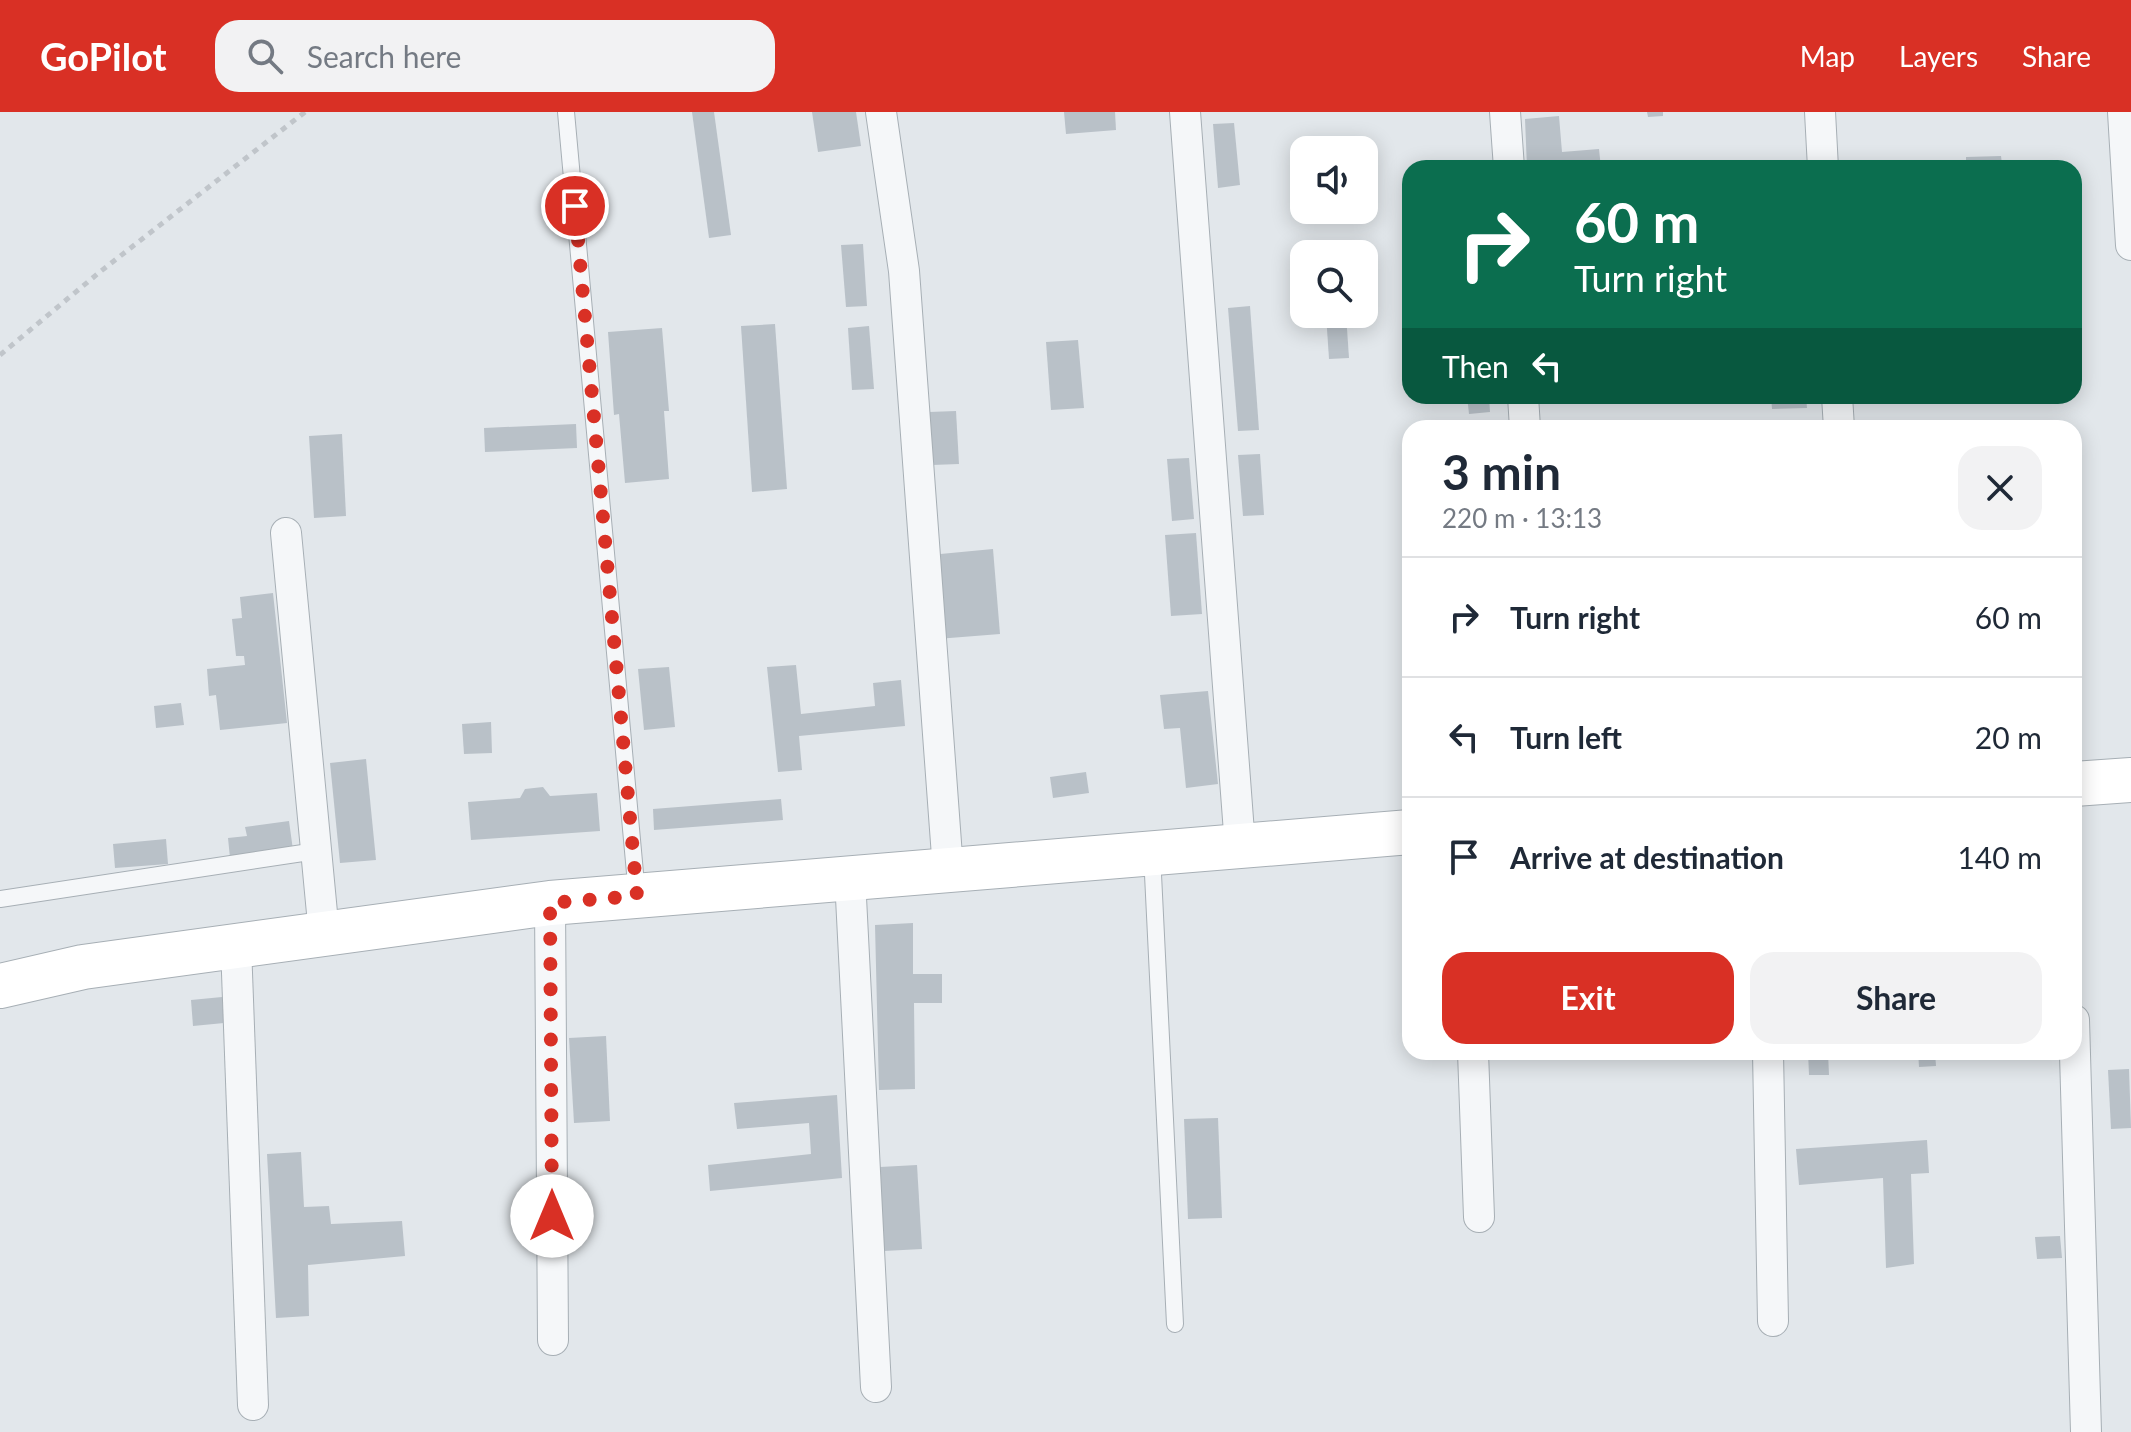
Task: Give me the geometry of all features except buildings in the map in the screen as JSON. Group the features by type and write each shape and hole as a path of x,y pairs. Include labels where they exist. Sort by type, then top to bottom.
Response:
{"street":[{"path":"881,112 904,271 948,870"},
{"path":"1185,112 1240,846"},
{"path":"1505,112 1508,160"},
{"path":"1820,112 1823,160"},
{"path":"2126,125 2131,245"},
{"path":"286,533 324,934"},
{"path":"2082,783 2131,780"},
{"path":"0,986 83,967 550,903 1402,833"},
{"path":"850,878 876,1387"},
{"path":"550,903 553,1340"},
{"path":"236,946 253,1405"},
{"path":"1473,1060 1479,1217"},
{"path":"1768,1060 1773,1321"},
{"path":"2075,1060 2086,1432"}],"lane":[{"path":"566,112 637,896"},
{"path":"0,899 316,851"},
{"path":"1152,853 1175,1324"}],"path":[{"path":"0,355 101,271 305,112"}],"route":[{"path":"552,1216 550,903 637,896 575,206"}]}
